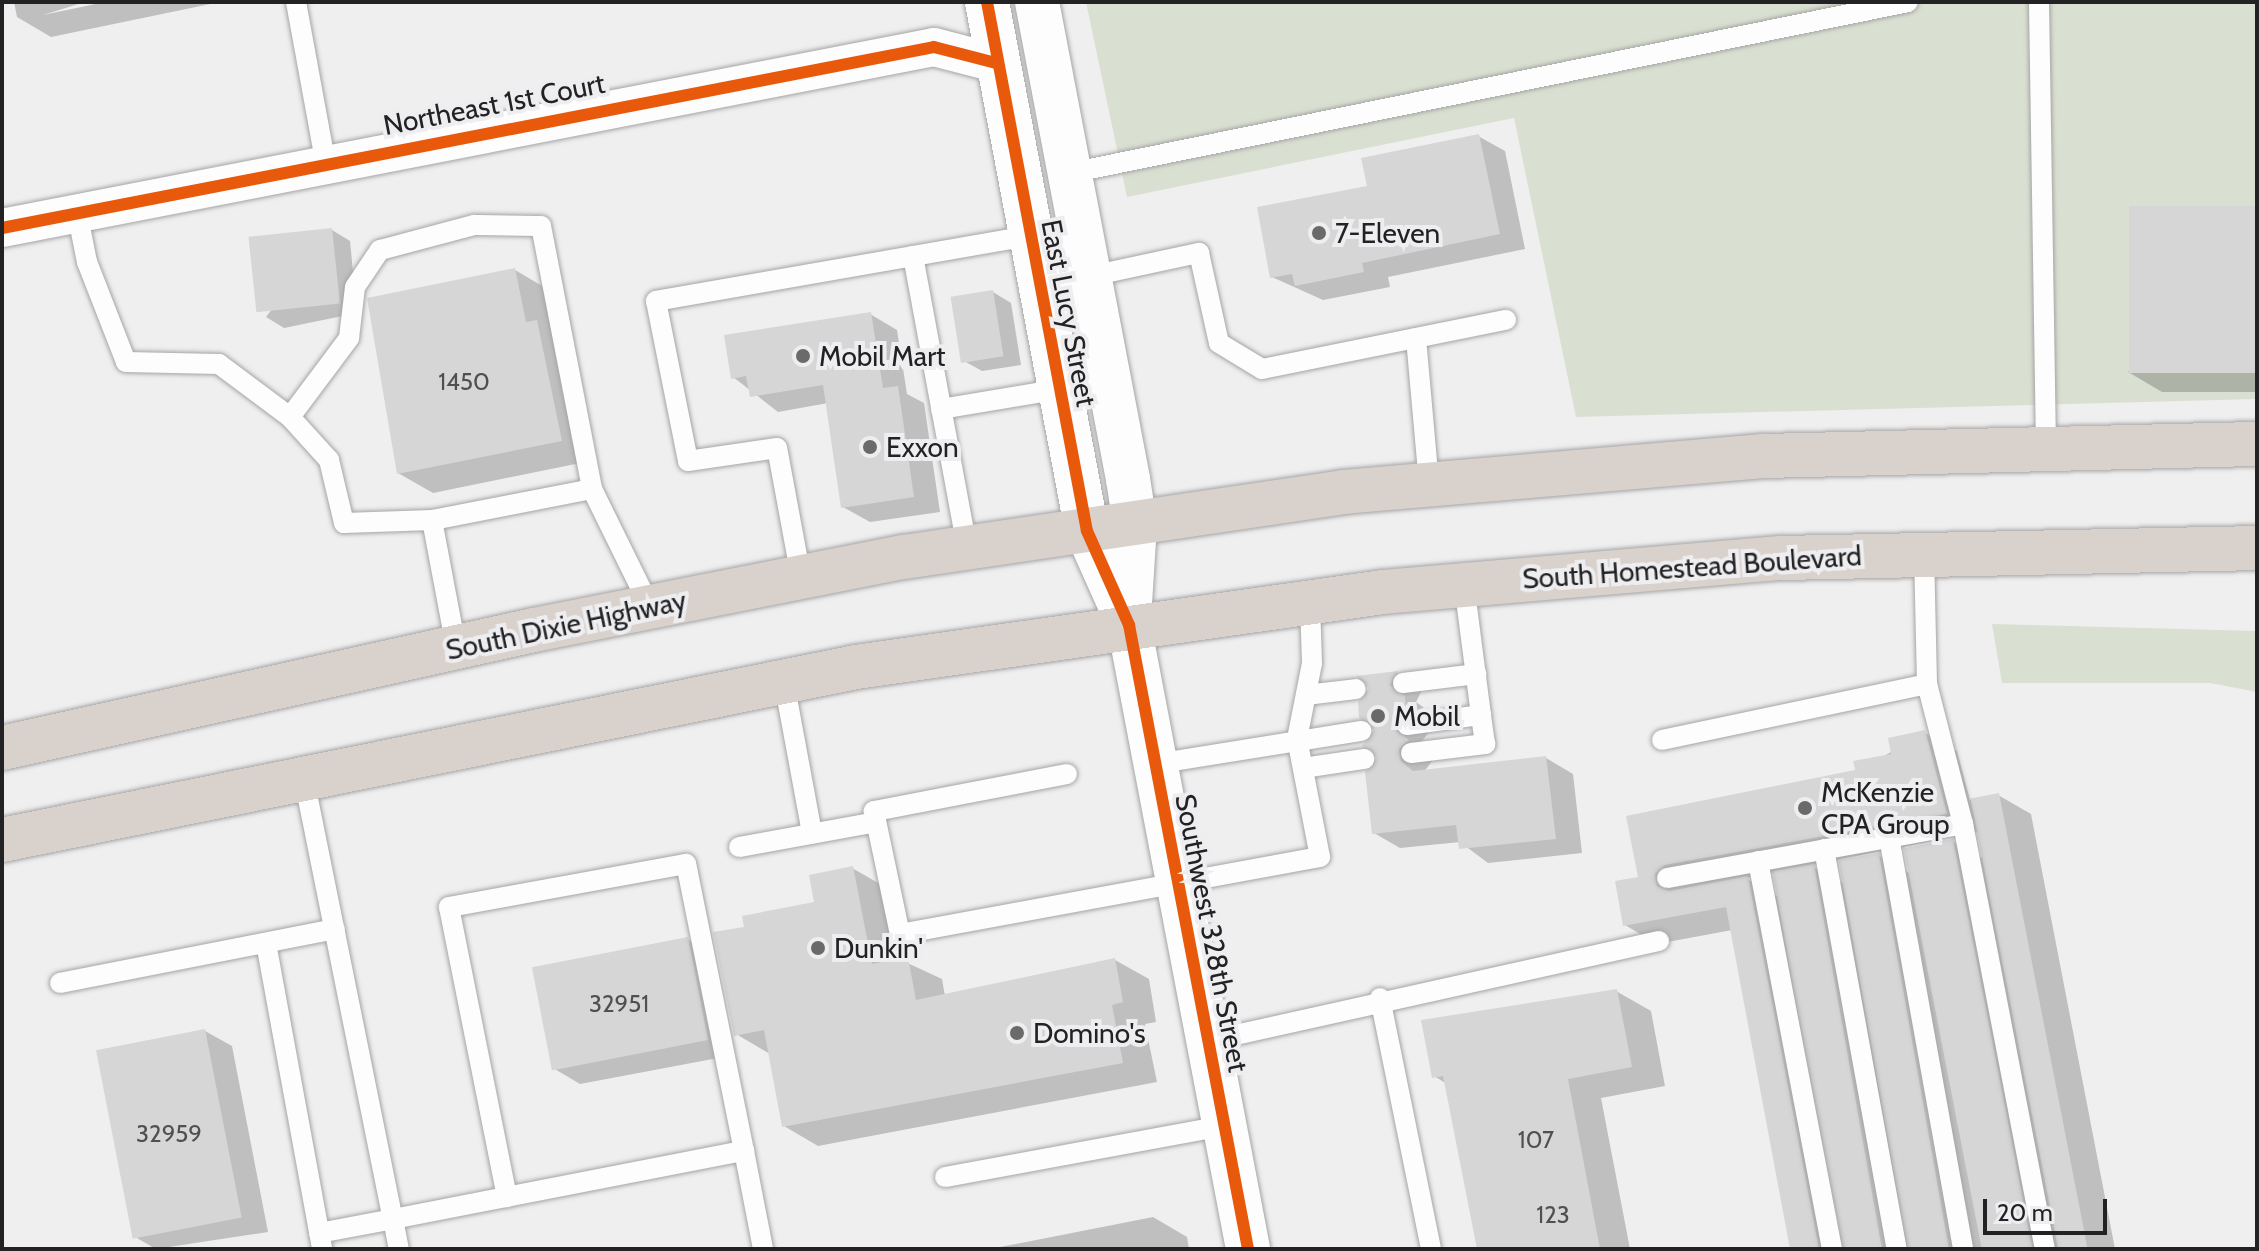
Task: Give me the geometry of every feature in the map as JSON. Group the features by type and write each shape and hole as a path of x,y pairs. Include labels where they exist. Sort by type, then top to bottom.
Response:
{"highway":[{"path":"1135,524 1429,483 1764,456 2046,445 2257,444"},
{"name":"South Dixie Highway","path":"2,748 456,647 801,577 967,546 1135,524"},
{"name":"South Homestead Boulevard","path":"1129,625 1464,584 1924,553 2257,548"},
{"path":"2,840 784,682 1129,625"}],"street":[{"name":"East Lucy Street","path":"1037,2 1135,524 1129,625"},
{"path":"988,8 1037,2"},
{"name":"East Lucy Street","path":"988,8 1087,531 1129,625"},
{"name":"Northeast 1st Court","path":"2,228 325,160 934,47 996,63"},
{"name":"Southwest 328th Street","path":"1129,625 1248,1249"}],"lane":[{"path":"296,2 325,160"},
{"path":"1070,173 1908,2"},
{"path":"2039,2 2046,445"},
{"path":"77,212 87,262 126,362 219,364 290,417 329,460 344,523 432,520 592,489"},
{"path":"290,417 349,338 355,287 380,250 474,225 541,226 592,489 650,607"},
{"path":"801,577 777,448 688,461 656,301 1030,236"},
{"path":"1040,287 1199,253 1219,343 1262,369 1506,320"},
{"path":"913,256 967,546"},
{"path":"1416,338 1429,483"},
{"path":"941,409 1060,389"},
{"path":"432,520 456,647"},
{"path":"1924,553 1927,684 1963,824 2045,1249"},
{"path":"1411,753 1485,744 1464,584"},
{"path":"1067,774 874,811 900,934 1320,857 1297,739 1306,695 1310,602"},
{"path":"1403,683 1476,674"},
{"path":"784,682 812,833"},
{"path":"1662,740 1927,684"},
{"path":"1306,695 1356,689"},
{"path":"1407,725 1481,715"},
{"path":"1155,764 1361,731"},
{"path":"1303,768 1364,759"},
{"path":"304,779 399,1249"},
{"path":"739,847 876,822"},
{"path":"1667,878 1963,824"},
{"path":"1889,837 1963,1249"},
{"path":"1824,849 1897,1249"},
{"path":"1758,861 1832,1249"},
{"path":"507,1197 449,907 686,864 763,1249"},
{"path":"60,983 335,929"},
{"path":"1208,1041 1380,998 1659,941"},
{"path":"266,943 320,1241 393,1219 744,1151"},
{"path":"1380,998 1431,1249"},
{"path":"945,1177 1224,1126"}],"green space":[{"path":"1086,2 2257,2 2257,399 1576,417 1514,118 1127,197"},
{"path":"1992,624 2257,631 2257,692 2210,683 2002,683"}],"building":[{"path":"1479,134 1500,234 1362,263 1364,272 1295,286 1292,274 1270,278 1257,207 1367,186 1361,158"},
{"path":"2129,206 2257,206 2257,373 2129,373"},
{"path":"332,228 340,304 256,312 248,237"},
{"path":"515,268 526,322 537,320 562,441 397,474 367,298"},
{"name":"Exxon","path":"993,290 1003,356 961,363 951,297"},
{"path":"871,312 883,388 898,386 914,497 841,508 823,385 750,397 746,376 731,379 724,335"},
{"path":"1398,671 1390,685 1405,696 1406,712 1394,728 1409,740 1399,749 1401,761 1413,771 1546,756 1556,839 1459,849 1456,825 1372,834 1365,772 1377,758 1362,746 1374,730 1359,718 1358,702 1369,688 1356,676"},
{"path":"1925,730 1947,814 1665,865 1655,874 1657,886 1669,891 1748,876 1819,1249 1790,1249 1726,907 1623,926 1615,881 1638,877 1626,816 1855,770 1853,761 1891,754 1888,738"},
{"path":"1999,793 2088,1248 2058,1249 1971,799"},
{"path":"1953,839 2033,1249 1982,1249 1904,849"},
{"path":"1879,853 1949,1249 1907,1249 1839,860"},
{"path":"1814,864 1882,1249 1839,1249 1773,871"},
{"path":"853,866 872,964 908,957 916,1000 1115,958 1123,1002 1112,1005 1123,1063 782,1127 764,1030 734,1036 713,932 744,927 742,916 814,902 809,875"},
{"path":"688,937 708,1040 552,1070 532,967"},
{"path":"1617,989 1632,1067 1568,1079 1600,1249 1477,1249 1443,1076 1432,1078 1421,1020"},
{"path":"205,1029 242,1217 133,1239 96,1050"}],"cycle path":[{"path":"987,2 1087,531 1129,625 1248,1249"},
{"path":"2,228 934,47 996,63"}],"place":[{"name":"7-Eleven","path":"1319,233"},
{"name":"Mobil Mart","path":"803,356"},
{"name":"Exxon","path":"870,447"},
{"name":"Mobil","path":"1378,716"},
{"name":"McKenzie CPA Group","path":"1805,808"},
{"name":"Dunkin'","path":"818,948"},
{"name":"Domino's","path":"1017,1033"}]}
